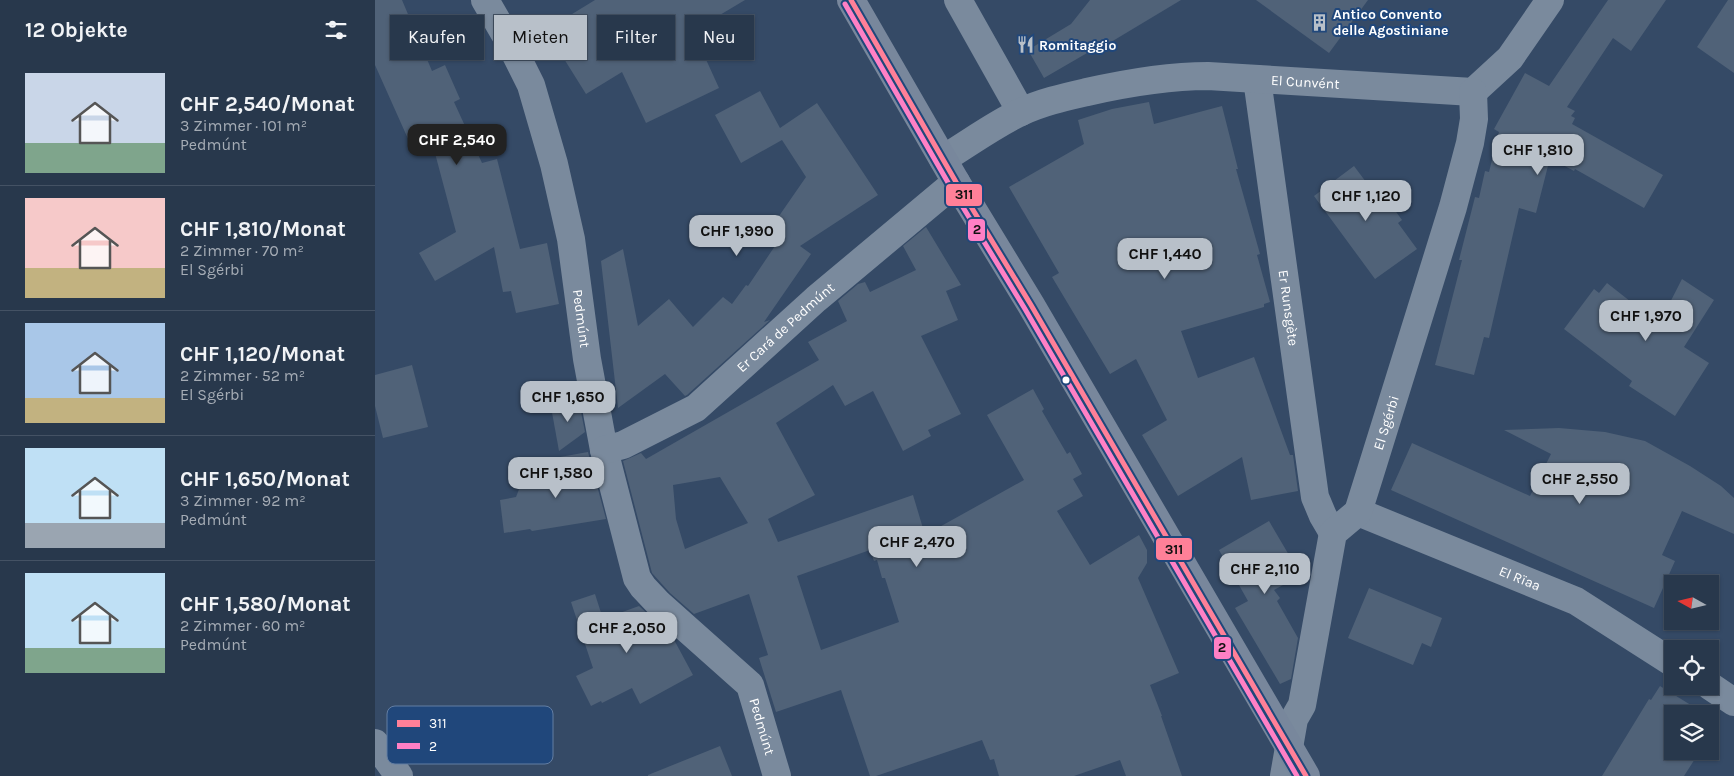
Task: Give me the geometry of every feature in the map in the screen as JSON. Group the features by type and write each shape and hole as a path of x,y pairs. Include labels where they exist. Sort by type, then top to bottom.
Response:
{"main road":[{"path":"851,0 949,171 1031,305 1306,776"}],"street":[{"name":"Pedmúnt","path":"485,0 511,43 531,84 554,164 571,238 587,359 604,450 637,578 659,604 750,685 777,776"},
{"path":"958,0 1021,112"},
{"path":"1473,92 1510,58 1549,0"},
{"name":"El Cunvént","path":"949,171 1021,112 1051,100 1120,84 1152,79 1181,76 1257,79 1473,92"},
{"name":"Er Runsgète","path":"1257,79 1315,497 1333,533"},
{"name":"El Sgérbi","path":"1358,512 1453,207 1474,119 1473,92"},
{"name":"Er Cará de Pedmúnt","path":"604,450 623,445 696,408 816,299 949,171"},
{"path":"1284,776 1294,719 1302,705 1333,533 1358,512"},
{"name":"El Rïaa","path":"1358,512 1576,601 1664,656"},
{"path":"1719,692 1734,702"},
{"path":"375,743 387,760"},
{"path":"390,764 399,776"}],"building":[{"path":"375,0 402,0 408,15 390,15 390,60 427,60 432,71 445,65 460,99 454,102 482,163 497,159 520,249 547,243 559,304 516,313 511,291 503,292 494,247 435,281 419,253 456,232 432,142 413,150 375,65"},
{"path":"595,0 745,0 720,15 685,15 685,60 706,60 719,88 646,123 622,72 586,94 565,60 587,60 587,15 570,15"},
{"path":"1090,0 1181,0 1096,51 1094,49 1044,78 1028,50 1071,24"},
{"name":"Antico Convento delle Agostiniane","path":"1256,0 1368,0 1329,53"},
{"path":"1608,0 1666,0 1631,51 1613,38 1567,107 1575,111 1571,116 1575,118 1572,124 1663,175 1644,208 1575,169 1574,171 1550,158 1536,213 1519,208 1489,338 1484,337 1474,375 1435,365 1462,260 1459,260 1475,197 1479,198 1485,171 1489,172 1499,132 1494,129 1525,73 1549,86"},
{"path":"1728,0 1734,0 1734,73 1697,47"},
{"path":"760,91 780,128 817,103 878,195 800,246 811,254 764,322 770,320 687,395 685,396 665,374 618,408 601,261 623,249 638,326 669,299 693,327 723,297 732,304 746,285 748,286 779,240 775,237 778,234 770,229 806,177 782,140 741,163 715,115"},
{"path":"1149,102 1154,124 1222,106 1238,169 1236,169 1260,254 1257,255 1270,302 1264,304 1264,307 1181,331 1198,378 1254,357 1290,455 1293,455 1298,491 1251,500 1242,457 1178,496 1142,435 1167,420 1136,359 1110,374 1052,277 1059,273 1009,187 1084,144 1078,120 1112,109"},
{"path":"1354,166 1372,190 1378,187 1402,220 1398,223 1417,249 1375,279 1314,196"},
{"path":"926,227 961,285 946,291 958,320 921,336 961,414 928,430 931,436 903,451 873,391 845,406 833,385 776,423 815,495 768,519 778,542 913,495 925,535 1024,480 987,415 1033,389 1044,409 1042,411 1067,454 1070,452 1082,474 1073,479 1083,496 1057,511 1090,565 1139,535 1147,550 1147,563 1138,578 1179,673 1150,685 1182,776 1126,776 1120,760 1074,776 999,776 994,759 990,760 982,740 876,776 870,776 841,690 776,712 759,658 768,655 749,594 694,614 670,593 652,573 623,461 641,453 646,459 819,360 808,342 847,321 838,301 858,284 865,282 870,292 916,270 903,246","holes":["720,477 748,523 685,549 676,519 673,485","870,550 874,561 877,560 882,578 885,578 899,622 821,650 797,576"]},
{"path":"1682,279 1714,300 1684,347 1709,363 1675,416 1629,386 1632,381 1564,329 1594,289 1599,293 1607,283 1659,324"},
{"path":"412,365 428,427 383,438 375,406 375,375"},
{"path":"579,402 585,432 559,451 551,407"},
{"path":"1559,428 1605,432 1645,441 1690,466 1721,486 1734,498 1734,534 1682,511 1662,555 1675,561 1669,575 1664,575 1664,586 1654,608 1391,490 1412,443 1530,496 1551,454 1504,430"},
{"path":"588,452 606,519 532,531 530,529 504,533 500,500 516,497 523,479 563,474 560,457"},
{"path":"1269,521 1296,567 1288,572 1292,580 1274,590 1280,598 1277,601 1298,638 1291,679 1280,684 1235,608 1248,601 1219,550"},
{"path":"1369,588 1442,618 1431,647 1422,643 1413,665 1348,638"},
{"path":"595,594 603,619 639,606 672,636 693,675 640,704 632,688 602,703 601,701 591,706 576,676 593,668 571,602"},
{"path":"1660,686 1664,688 1664,695 1675,695 1691,705 1664,705 1664,760 1694,760 1684,776 1602,776 1649,699 1651,700"},
{"path":"720,746 732,776 648,776 648,775"}],"transit line":[{"name":"311","path":"851,0 1306,776"},
{"name":"2","path":"845,4 1297,776"}],"place":[{"name":"Antico Convento delle Agostiniane","path":"1319,22"},
{"name":"Romitaggio","path":"1025,45"}]}
